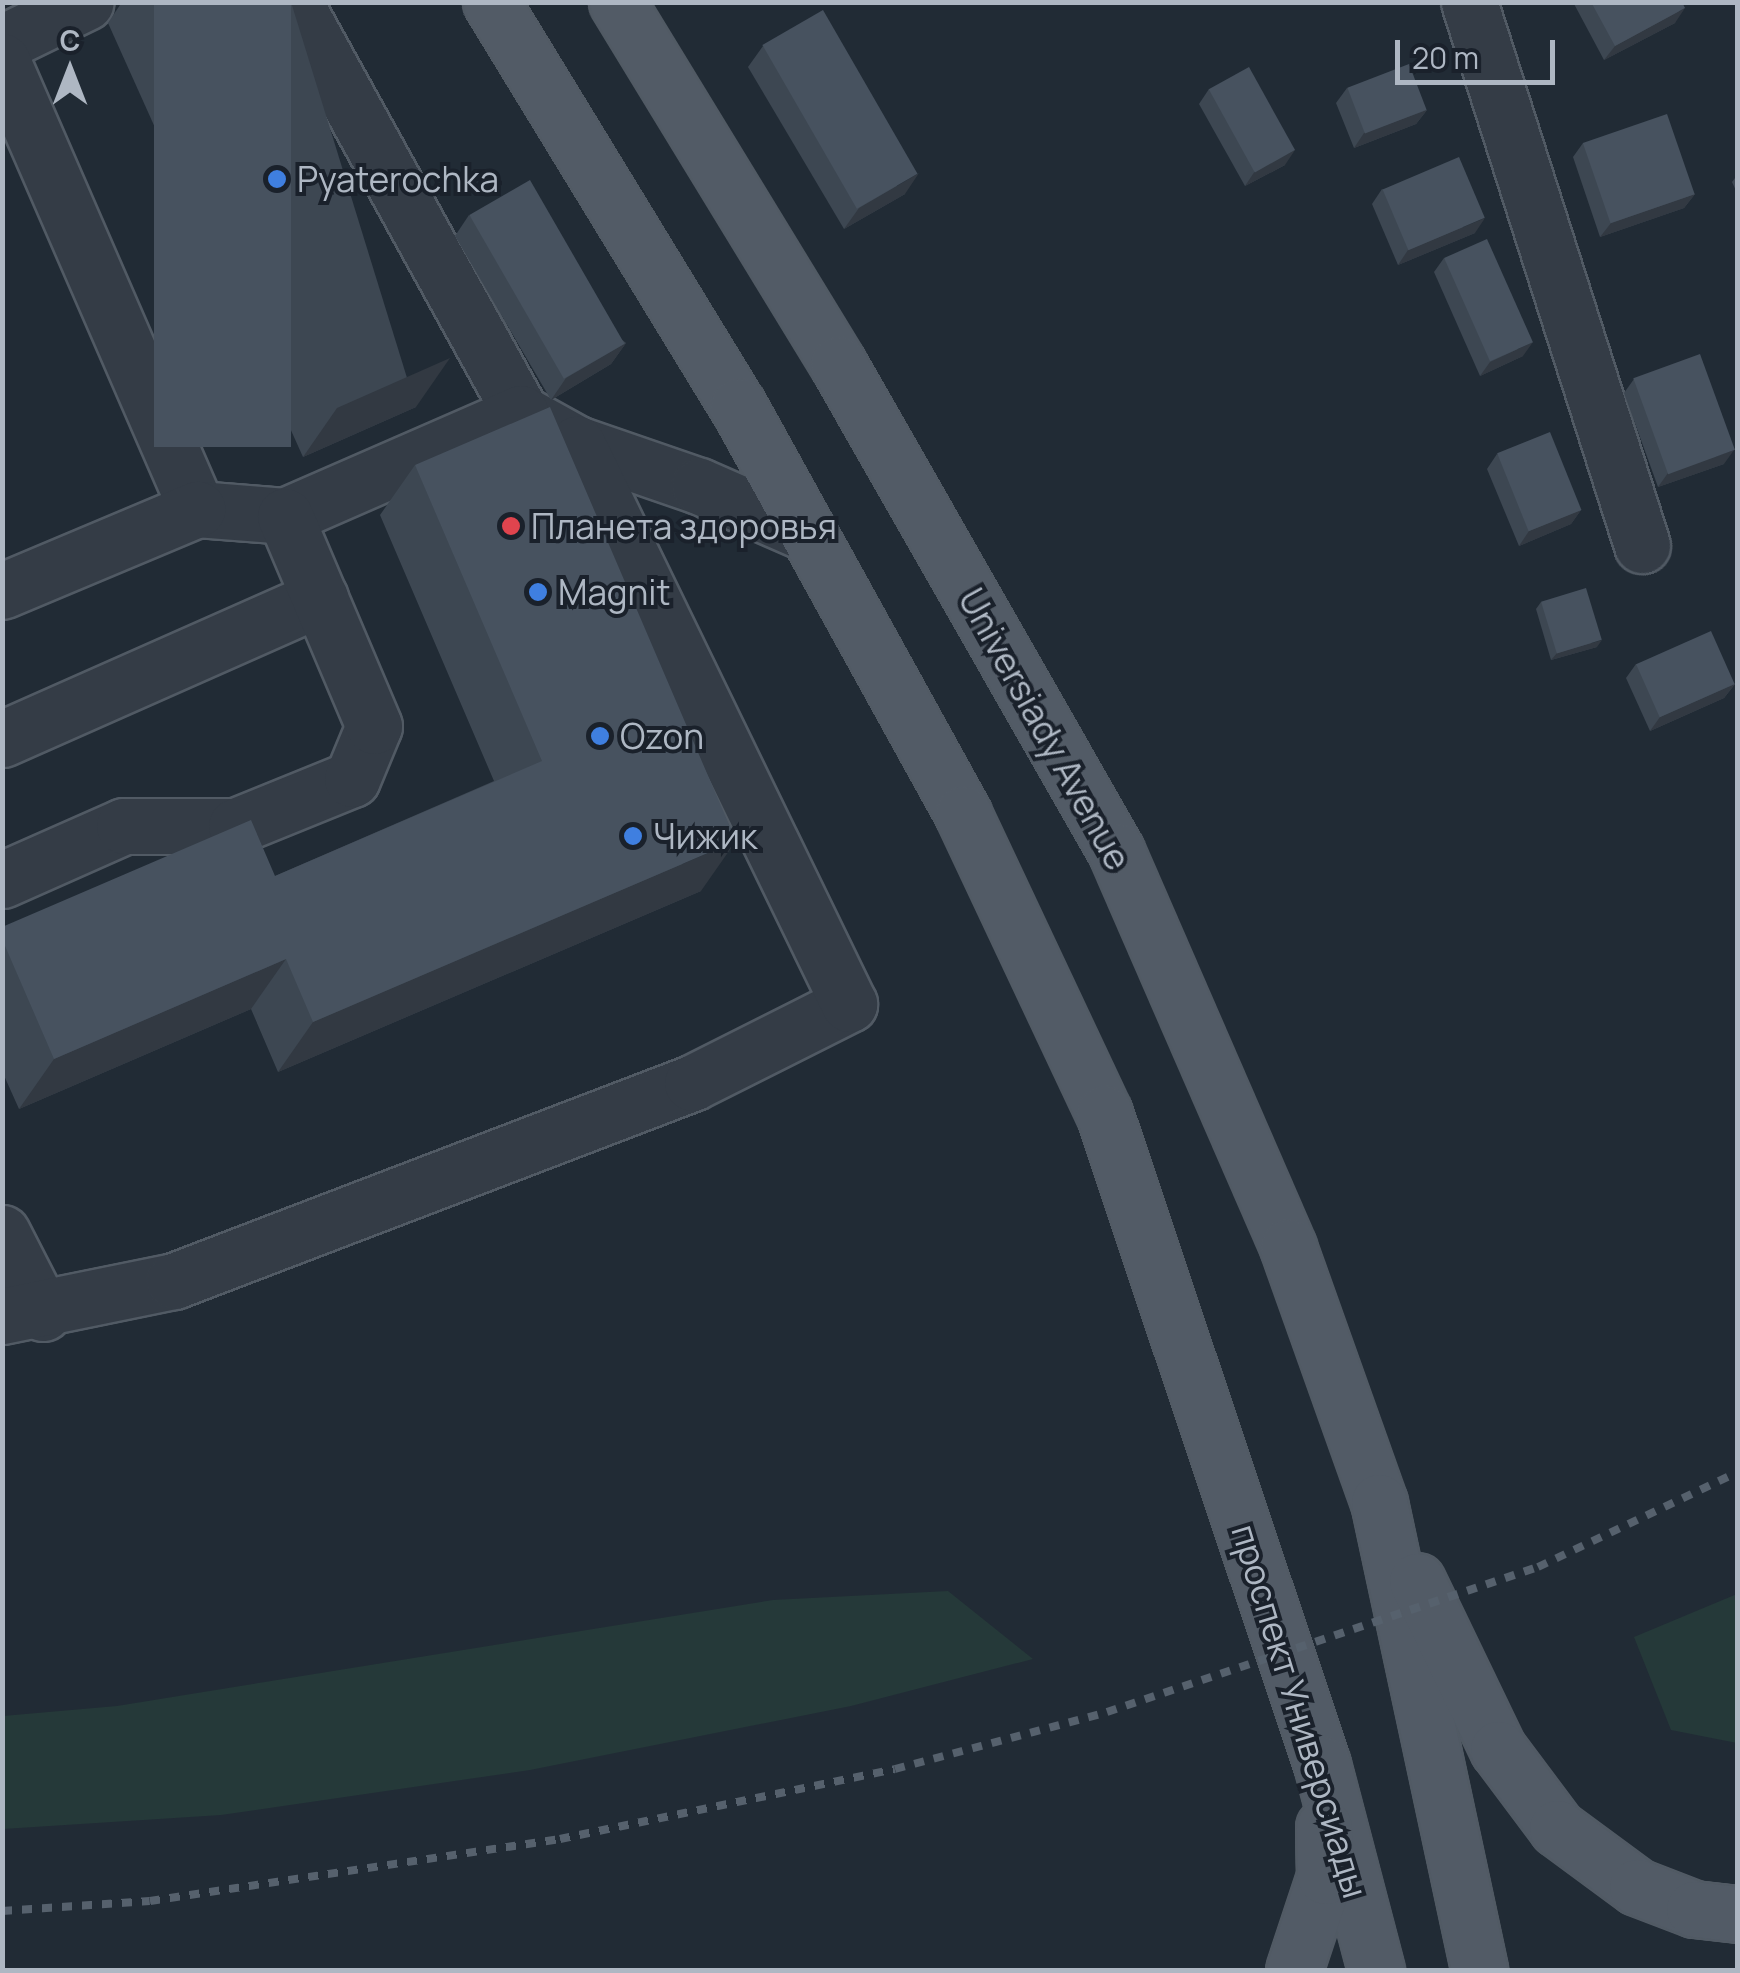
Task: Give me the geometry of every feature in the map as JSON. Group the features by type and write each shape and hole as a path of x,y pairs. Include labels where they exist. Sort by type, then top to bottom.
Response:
{"main road":[{"path":"491,2 738,406 808,534"},
{"name":"Universiady Avenue","path":"617,2 838,364 1116,851 1288,1247 1380,1502"},
{"name":"проспект Универсиады","path":"808,534 963,814 1104,1114 1322,1764 1376,1970"},
{"path":"1380,1502 1498,1749 1545,1814 1585,1853 1637,1886 1694,1909 1738,1914"},
{"path":"1380,1502 1480,1970"},
{"path":"1294,1970 1325,1876 1322,1764"}],"street":[{"path":"2,43 86,2"},
{"path":"294,2 521,413 578,444 699,486 808,534"},
{"path":"1469,2 1642,545"},
{"path":"2,61 197,509"},
{"path":"2,592 197,509 285,516 521,413"},
{"path":"2,1233 23,1314 174,1281 692,1083 848,1004 578,444"},
{"path":"2,880 124,826 236,826 352,779 374,726 285,516"},
{"path":"2,739 320,598"}],"green space":[{"path":"948,1591 1033,1659 851,1706 530,1770 221,1815 3,1829 3,1716 117,1706 773,1600"},
{"path":"1737,1594 1737,1743 1671,1730 1634,1637"}],"building":[{"path":"154,2 291,2 291,447 154,447"},
{"path":"1591,2 1682,2 1685,8 1615,46"},
{"path":"823,10 918,174 857,209 762,45"},
{"path":"1409,64 1427,110 1365,133 1347,88"},
{"path":"1249,67 1295,150 1255,172 1209,89"},
{"path":"1667,114 1695,194 1611,223 1583,143"},
{"path":"1459,157 1485,218 1408,250 1383,189"},
{"path":"530,180 624,344 564,379 469,215"},
{"path":"1487,239 1533,342 1490,361 1444,258"},
{"path":"1700,354 1735,450 1668,474 1633,378"},
{"path":"550,407 736,841 313,1022 286,959 54,1059 2,939 2,927 251,820 275,876 542,761 415,465"},
{"path":"1550,432 1581,510 1529,531 1497,453"},
{"path":"1586,588 1602,640 1557,653 1541,602"},
{"path":"1711,631 1735,684 1660,717 1636,664"}],"railway":[{"path":"2,1911 150,1901 560,1839 895,1769 1107,1712 1538,1567 1738,1472"}],"place":[{"name":"Pyaterochka","path":"277,179"},
{"name":"Планета здоровья","path":"511,526"},
{"name":"Magnit","path":"538,592"},
{"name":"Ozon","path":"600,736"},
{"name":"Чижик","path":"633,836"}]}
